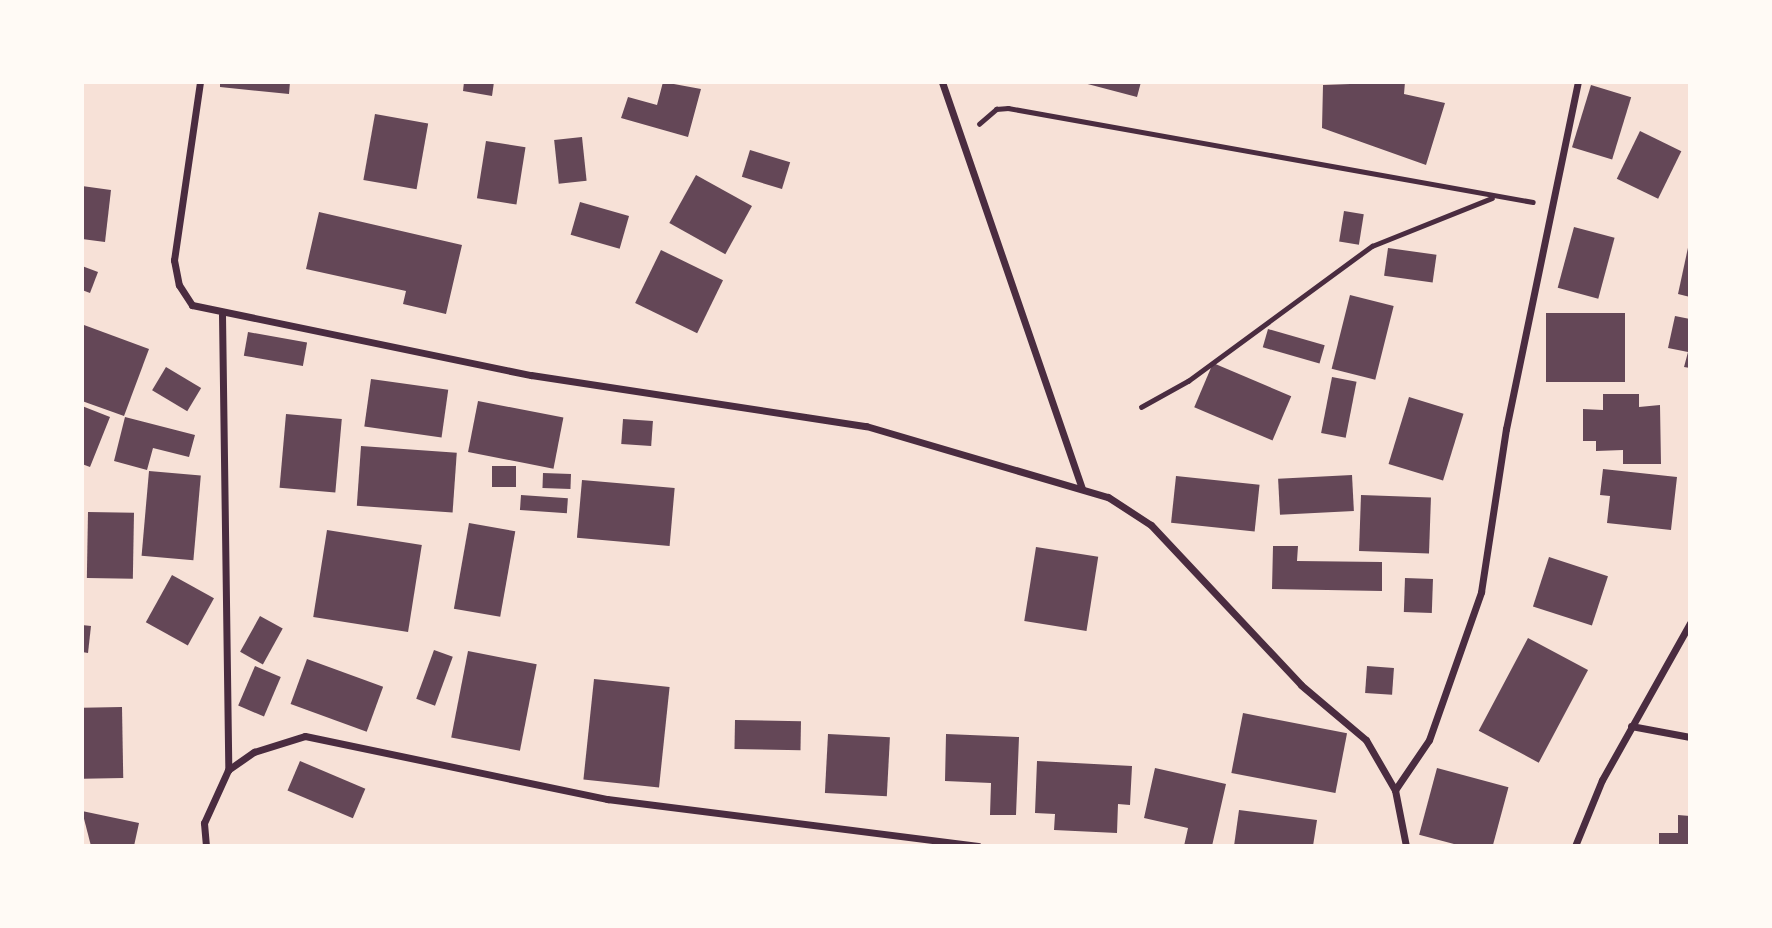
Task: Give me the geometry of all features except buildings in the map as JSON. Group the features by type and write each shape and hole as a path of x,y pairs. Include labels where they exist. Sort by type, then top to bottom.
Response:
{"street":[{"path":"200,82 174,260 185,298 222,315 630,393 866,426 1082,488 1151,525 1301,685 1366,740 1395,790 1406,846"},
{"path":"942,82 1082,488"},
{"path":"1395,790 1429,740 1481,592 1506,429 1557,204 1578,82"},
{"path":"206,846 204,822 228,770 222,315"},
{"path":"1575,846 1631,726 1690,623"},
{"path":"1631,726 1690,737"},
{"path":"228,770 288,740 325,736 478,776 607,799 978,846"}],"path":[{"path":"963,138 996,108 1008,108 1493,198 1557,204"},
{"path":"1141,407 1188,381 1373,247 1493,198"}]}
